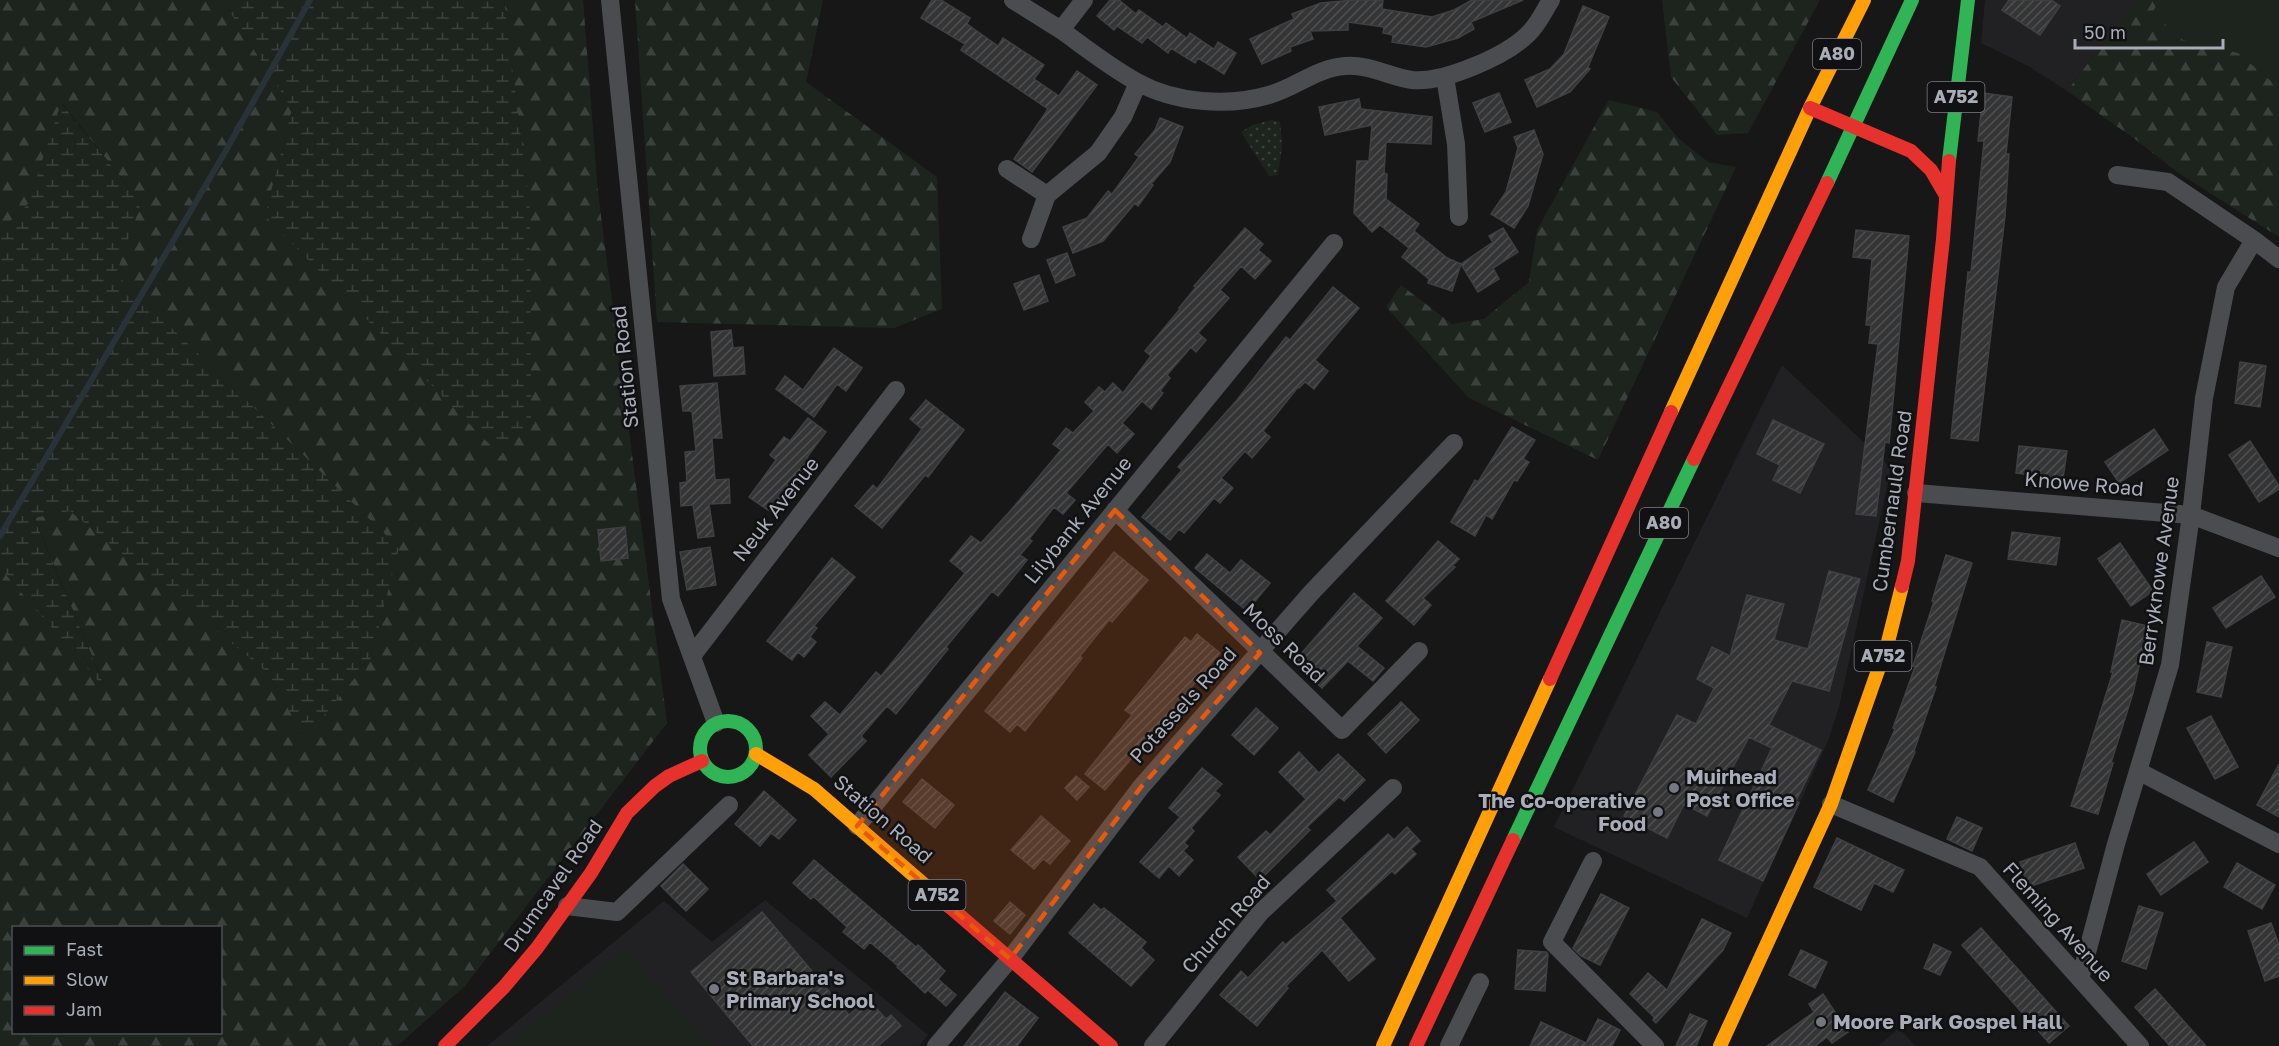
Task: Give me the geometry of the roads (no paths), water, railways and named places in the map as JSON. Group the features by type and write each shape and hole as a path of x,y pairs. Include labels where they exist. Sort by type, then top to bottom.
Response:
{"main road":[{"name":"A80","path":"1383,1046 1810,108 1864,0"},
{"name":"A80","path":"1416,1046 1854,128 1912,0"},
{"name":"Cumbernauld Road","path":"1720,1046 1831,804 1888,642 1908,561 1943,239 1945,194 1968,0"},
{"path":"1810,108 1854,128 1897,143 1924,160 1936,176 1945,194"},
{"path":"733,721 749,730 756,746 756,754 747,770 729,778 719,777 710,772 702,761 699,746 702,736 716,723 733,721"},
{"name":"Station Road","path":"756,754 814,789 1111,1046"},
{"name":"Drumcavel Road","path":"445,1046 504,987 591,873 627,813 642,796 669,776 702,761"}],"street":[{"name":"Station Road","path":"610,0 671,599 716,723"},
{"path":"1012,0 1061,30 1138,83 1200,102 1230,103 1274,93 1332,67 1353,65 1410,80 1445,77 1506,52 1530,33 1551,0"},
{"path":"1061,30 1084,0"},
{"path":"1445,77 1456,144 1459,217"},
{"path":"1030,239 1047,195 1098,153 1123,117 1138,83"},
{"path":"1007,169 1047,195"},
{"path":"2117,175 2168,182 2279,259"},
{"name":"Berryknowe Avenue","path":"2080,979 2170,665 2191,515 2204,398 2226,286 2254,240"},
{"name":"Lilybank Avenue","path":"857,826 1334,243"},
{"name":"Neuk Avenue","path":"692,656 896,390"},
{"name":"Potassels Road","path":"936,1046 1010,959 1141,787 1311,593 1454,443"},
{"name":"Knowe Road","path":"1916,493 2191,515 2279,548"},
{"name":"Moss Road","path":"1115,510 1342,730 1419,651"},
{"path":"2138,771 2279,844"},
{"name":"Church Road","path":"1153,1046 1260,913 1393,788"},
{"name":"Fleming Avenue","path":"1831,804 1980,867 2139,1046"},
{"path":"567,906 617,912 729,805"},
{"path":"1593,861 1551,942 1655,1046"},
{"path":"1449,1046 1480,981"}],"waterway":[{"path":"0,536 224,154 310,0"}],"place":[{"name":"Muirhead Post Office","path":"1674,788"},
{"name":"The Co-operative Food","path":"1658,812"},
{"name":"St Barbara's Primary School","path":"714,989"},
{"name":"Moore Park Gospel Hall","path":"1821,1022"}]}
